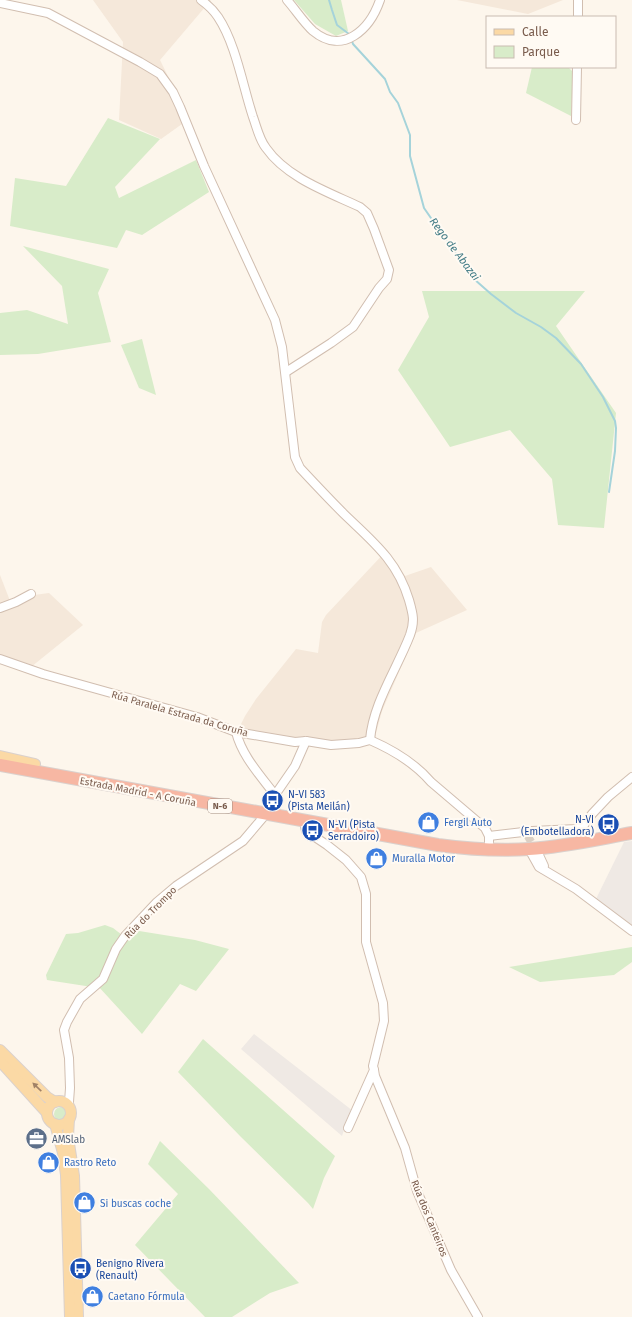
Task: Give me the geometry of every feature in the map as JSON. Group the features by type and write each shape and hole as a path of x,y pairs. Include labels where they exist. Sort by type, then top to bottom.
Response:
{"highway":[{"name":"Estrada Madrid - A Coruña","path":"0,757 34,768"},
{"name":"Estrada Madrid - A Coruña","path":"0,766 34,768 271,811 462,841 489,839 502,843 547,840 580,831 632,826"},
{"name":"Estrada Madrid - A Coruña","path":"271,811 304,821 438,845 482,850 533,851 632,833"}],"main road":[{"path":"0,1050 47,1097 55,1102"},
{"path":"0,1061 47,1113 50,1120 55,1124 62,1125 69,1119"},
{"path":"47,1113 50,1106 55,1102 60,1101 67,1104 71,1112 68,1137 74,1176 78,1317"},
{"path":"55,1124 63,1153 66,1175 70,1317"}],"street":[{"path":"202,0 219,18 229,40 239,67 248,103 261,141 266,149 278,162 293,174 360,207 367,214 374,229 389,270 387,278 353,327 286,372"},
{"path":"287,0 312,31 324,38 337,41 349,39 361,32 376,11 380,0"},
{"path":"578,0 578,16"},
{"path":"0,3 48,13 140,62 160,74 168,83 180,107 204,166 275,320 282,347 286,372 295,457 300,468 393,564 401,576 413,611 414,621 411,632 371,726 370,740 407,760 423,773 431,782 485,828 489,839 577,829 580,831 592,814 608,797 632,777"},
{"path":"576,120 577,68"},
{"path":"0,608 31,594"},
{"name":"Rúa Paralela Estrada da Coruña","path":"0,659 43,674 197,717 236,732 295,742 331,745 359,743 370,740"},
{"path":"236,732 246,757 275,795 277,802 271,811"},
{"path":"275,795 294,766 306,742"},
{"name":"Rúa do Trompo","path":"67,1104 69,1102 70,1088 69,1058 64,1030 80,999 102,979 116,949 125,936 157,902 176,886 243,841 271,811"},
{"path":"304,821 306,831 346,860 361,877 366,894 366,942 383,1003 384,1021 373,1066 374,1070 348,1128"},
{"path":"533,851 537,865 576,889 632,931"},
{"name":"Rúa dos Canteiros","path":"374,1070 375,1076 405,1148 416,1192 451,1270 478,1317"}],"shaded area":[{"path":"93,0 211,0 160,60 189,119 161,139 119,120 123,42"},
{"path":"457,0 563,0 528,14"},
{"path":"387,550 405,576 431,567 467,610 416,633 382,711 375,737 330,743 238,730 256,699 296,649 318,653 322,622 326,615"},
{"path":"0,575 12,606 34,595 49,593 83,625 31,667 0,657"},
{"path":"632,841 632,926 596,899 624,842"},
{"path":"254,1034 353,1111 342,1136 241,1049"}],"green space":[{"path":"294,0 341,0 348,31 336,36 315,24"},
{"path":"532,68 569,68 573,72 571,116 526,93"},
{"path":"108,118 160,139 115,187 119,198 196,160 209,192 142,235 126,230 117,248 10,226 15,178 66,186"},
{"path":"23,246 109,269 98,293 111,342 38,354 0,355 0,313 27,310 68,324 62,286"},
{"path":"422,291 585,291 556,326 616,413 604,528 558,525 552,479 510,430 450,447 398,370 429,317"},
{"path":"142,339 156,395 139,388 121,345"},
{"path":"105,925 113,928 126,938 133,930 195,940 229,949 196,991 180,984 142,1034 98,986 92,987 47,980 46,975 66,934 78,933"},
{"path":"632,947 632,962 614,975 540,982 509,967"},
{"path":"203,1039 335,1156 324,1178 313,1209 178,1072"},
{"path":"61,1107 66,1109 68,1114 66,1119 61,1121 56,1119 54,1114 56,1109"},
{"path":"160,1141 209,1189 299,1283 270,1293 232,1317 205,1317 135,1245 178,1194 148,1164"}],"waterway":[{"name":"Rego de Abazai","path":"329,0 337,25 349,34"},
{"name":"Rego de Abazai","path":"351,38 353,44 385,79 390,92 398,103 410,135 410,156 424,208 442,234 474,279 516,313 541,327 556,338 581,364 603,397 615,421 616,428 615,451 609,492"}],"tunnel":[{"path":"527,835 537,851"}],"place":[{"name":"N-VI 583 (Pista Meilán)","path":"272,800"},
{"name":"Fergil Auto","path":"428,822"},
{"name":"N-VI (Embotelladora)","path":"609,825"},
{"name":"N-VI (Pista Serradoiro)","path":"312,830"},
{"name":"Muralla Motor","path":"376,858"},
{"name":"AMSlab","path":"37,1139"},
{"name":"Rastro Reto","path":"49,1162"},
{"name":"Si buscas coche","path":"85,1203"},
{"name":"Benigno Rivera (Renault)","path":"81,1269"},
{"name":"Caetano Fórmula","path":"93,1296"}]}
